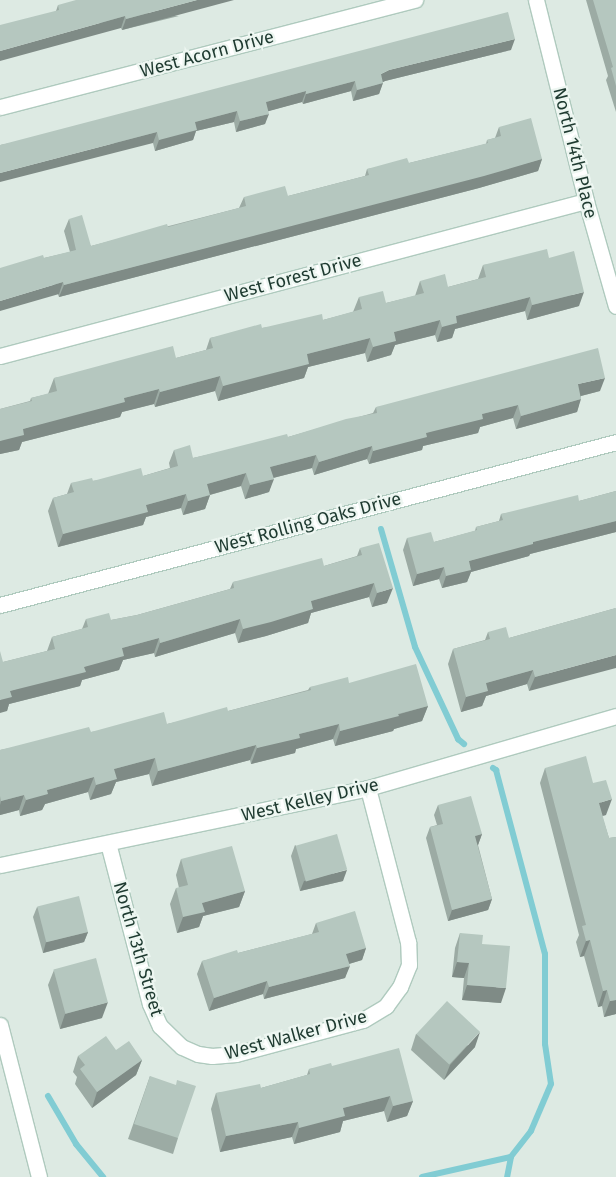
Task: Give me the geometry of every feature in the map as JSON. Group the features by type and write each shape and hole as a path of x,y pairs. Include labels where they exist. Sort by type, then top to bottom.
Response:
{"street":[{"name":"West Acorn Drive","path":"0,107 415,0"},
{"name":"North 14th Place","path":"536,0 586,201 616,306"},
{"name":"West Forest Drive","path":"0,356 586,201"},
{"name":"West Rolling Oaks Drive","path":"0,605 616,442"},
{"name":"West Kelley Drive","path":"0,865 368,788 616,716"},
{"name":"West Walker Drive","path":"182,1047 198,1054 224,1056 350,1024 380,1010 400,988 409,965 409,948 368,788"},
{"name":"North 13th Street","path":"108,843 150,1004 165,1033 182,1047"},
{"path":"0,1025 39,1177"}],"building":[{"path":"76,0 197,0 126,19 125,16 0,51 0,25 59,10 58,5"},
{"path":"593,0 616,0 616,86 611,68 613,67"},
{"path":"508,12 515,39 389,70 381,74 383,83 357,90 355,81 306,94 306,91 266,102 269,114 240,121 237,111 195,122 197,130 159,140 157,132 0,173 0,145"},
{"path":"531,118 542,159 484,176 64,285 63,282 0,301 0,268 43,255 44,258 76,250 69,219 82,215 91,246 167,224 168,227 246,206 244,197 285,186 288,196 369,175 367,169 407,158 409,163 488,143 487,140 501,136 499,127"},
{"path":"547,249 549,258 574,251 584,292 532,305 530,297 456,316 457,323 442,327 440,320 394,332 396,341 373,347 370,338 307,354 309,364 223,386 220,376 160,392 159,389 124,398 125,402 23,429 24,435 0,441 0,409 32,401 31,398 57,391 54,378 173,346 176,358 213,348 210,338 261,324 262,328 322,314 323,320 362,309 359,297 383,291 386,303 424,293 420,281 445,274 448,287 486,277 483,265"},
{"path":"598,348 605,378 578,384 581,399 521,416 518,405 482,414 483,419 426,433 427,437 373,451 372,446 319,462 316,455 270,467 274,479 250,485 246,473 207,484 210,495 188,501 186,494 146,505 148,512 63,534 53,498 74,492 71,483 92,478 93,481 141,468 143,476 178,466 174,450 190,445 193,458 287,434 288,437 346,419 377,413 376,407"},
{"path":"616,491 616,521 533,542 533,544 469,561 471,570 446,576 444,567 417,574 407,538 431,532 434,542 477,530 476,527 503,520 501,514 578,495 579,501"},
{"path":"379,543 393,588 377,593 374,583 311,601 313,609 271,622 243,629 240,619 160,643 159,638 122,648 124,656 84,667 86,672 10,691 12,697 0,700 0,651 3,662 55,649 52,637 88,627 86,619 109,613 111,620 137,615 234,588 233,582 322,558 324,566 362,555 360,548"},
{"path":"616,608 616,655 535,677 533,670 486,683 488,691 466,697 453,649 490,639 488,632 506,627 509,638"},
{"path":"416,664 428,706 398,714 399,716 340,731 339,724 299,734 300,738 257,748 256,745 158,771 155,758 114,769 117,779 96,785 94,777 47,790 48,794 26,800 24,795 1,801 0,750 89,727 91,732 164,712 167,724 227,707 228,711 311,690 310,687 348,677 349,683"},
{"path":"586,756 593,783 606,780 612,799 599,803 609,838 616,837 616,1000 610,1001 607,990 603,991 590,940 586,941 582,926 586,925 545,768"},
{"path":"471,796 482,834 475,836 492,899 452,910 430,827 443,824 438,805"},
{"path":"337,834 347,870 306,881 296,846"},
{"path":"232,846 245,891 202,903 205,912 183,917 176,888 188,885 181,859"},
{"path":"79,896 88,932 46,942 37,906"},
{"path":"355,911 366,948 346,954 350,966 269,987 267,981 214,998 202,961 237,950 238,953 319,932 316,923"},
{"path":"460,933 483,935 482,944 510,946 506,988 467,985 469,963 457,962"},
{"path":"96,958 108,1002 65,1014 53,969"},
{"path":"447,1001 480,1032 449,1065 416,1034"},
{"path":"106,1036 116,1050 129,1041 142,1060 97,1092 80,1069 85,1065 78,1056"},
{"path":"399,1048 413,1101 393,1106 390,1096 343,1108 345,1116 299,1128 298,1122 226,1136 216,1093 260,1084 261,1088 310,1074 309,1069 331,1063 332,1066"},
{"path":"150,1076 176,1085 177,1080 196,1086 178,1138 134,1124"}],"waterway":[{"path":"381,529 415,647 458,739 464,744"},
{"path":"493,768 496,770 545,954 545,1044 551,1084 531,1131 511,1157 507,1177"},
{"path":"48,1096 76,1144 103,1177"},
{"path":"422,1177 511,1157"}]}
